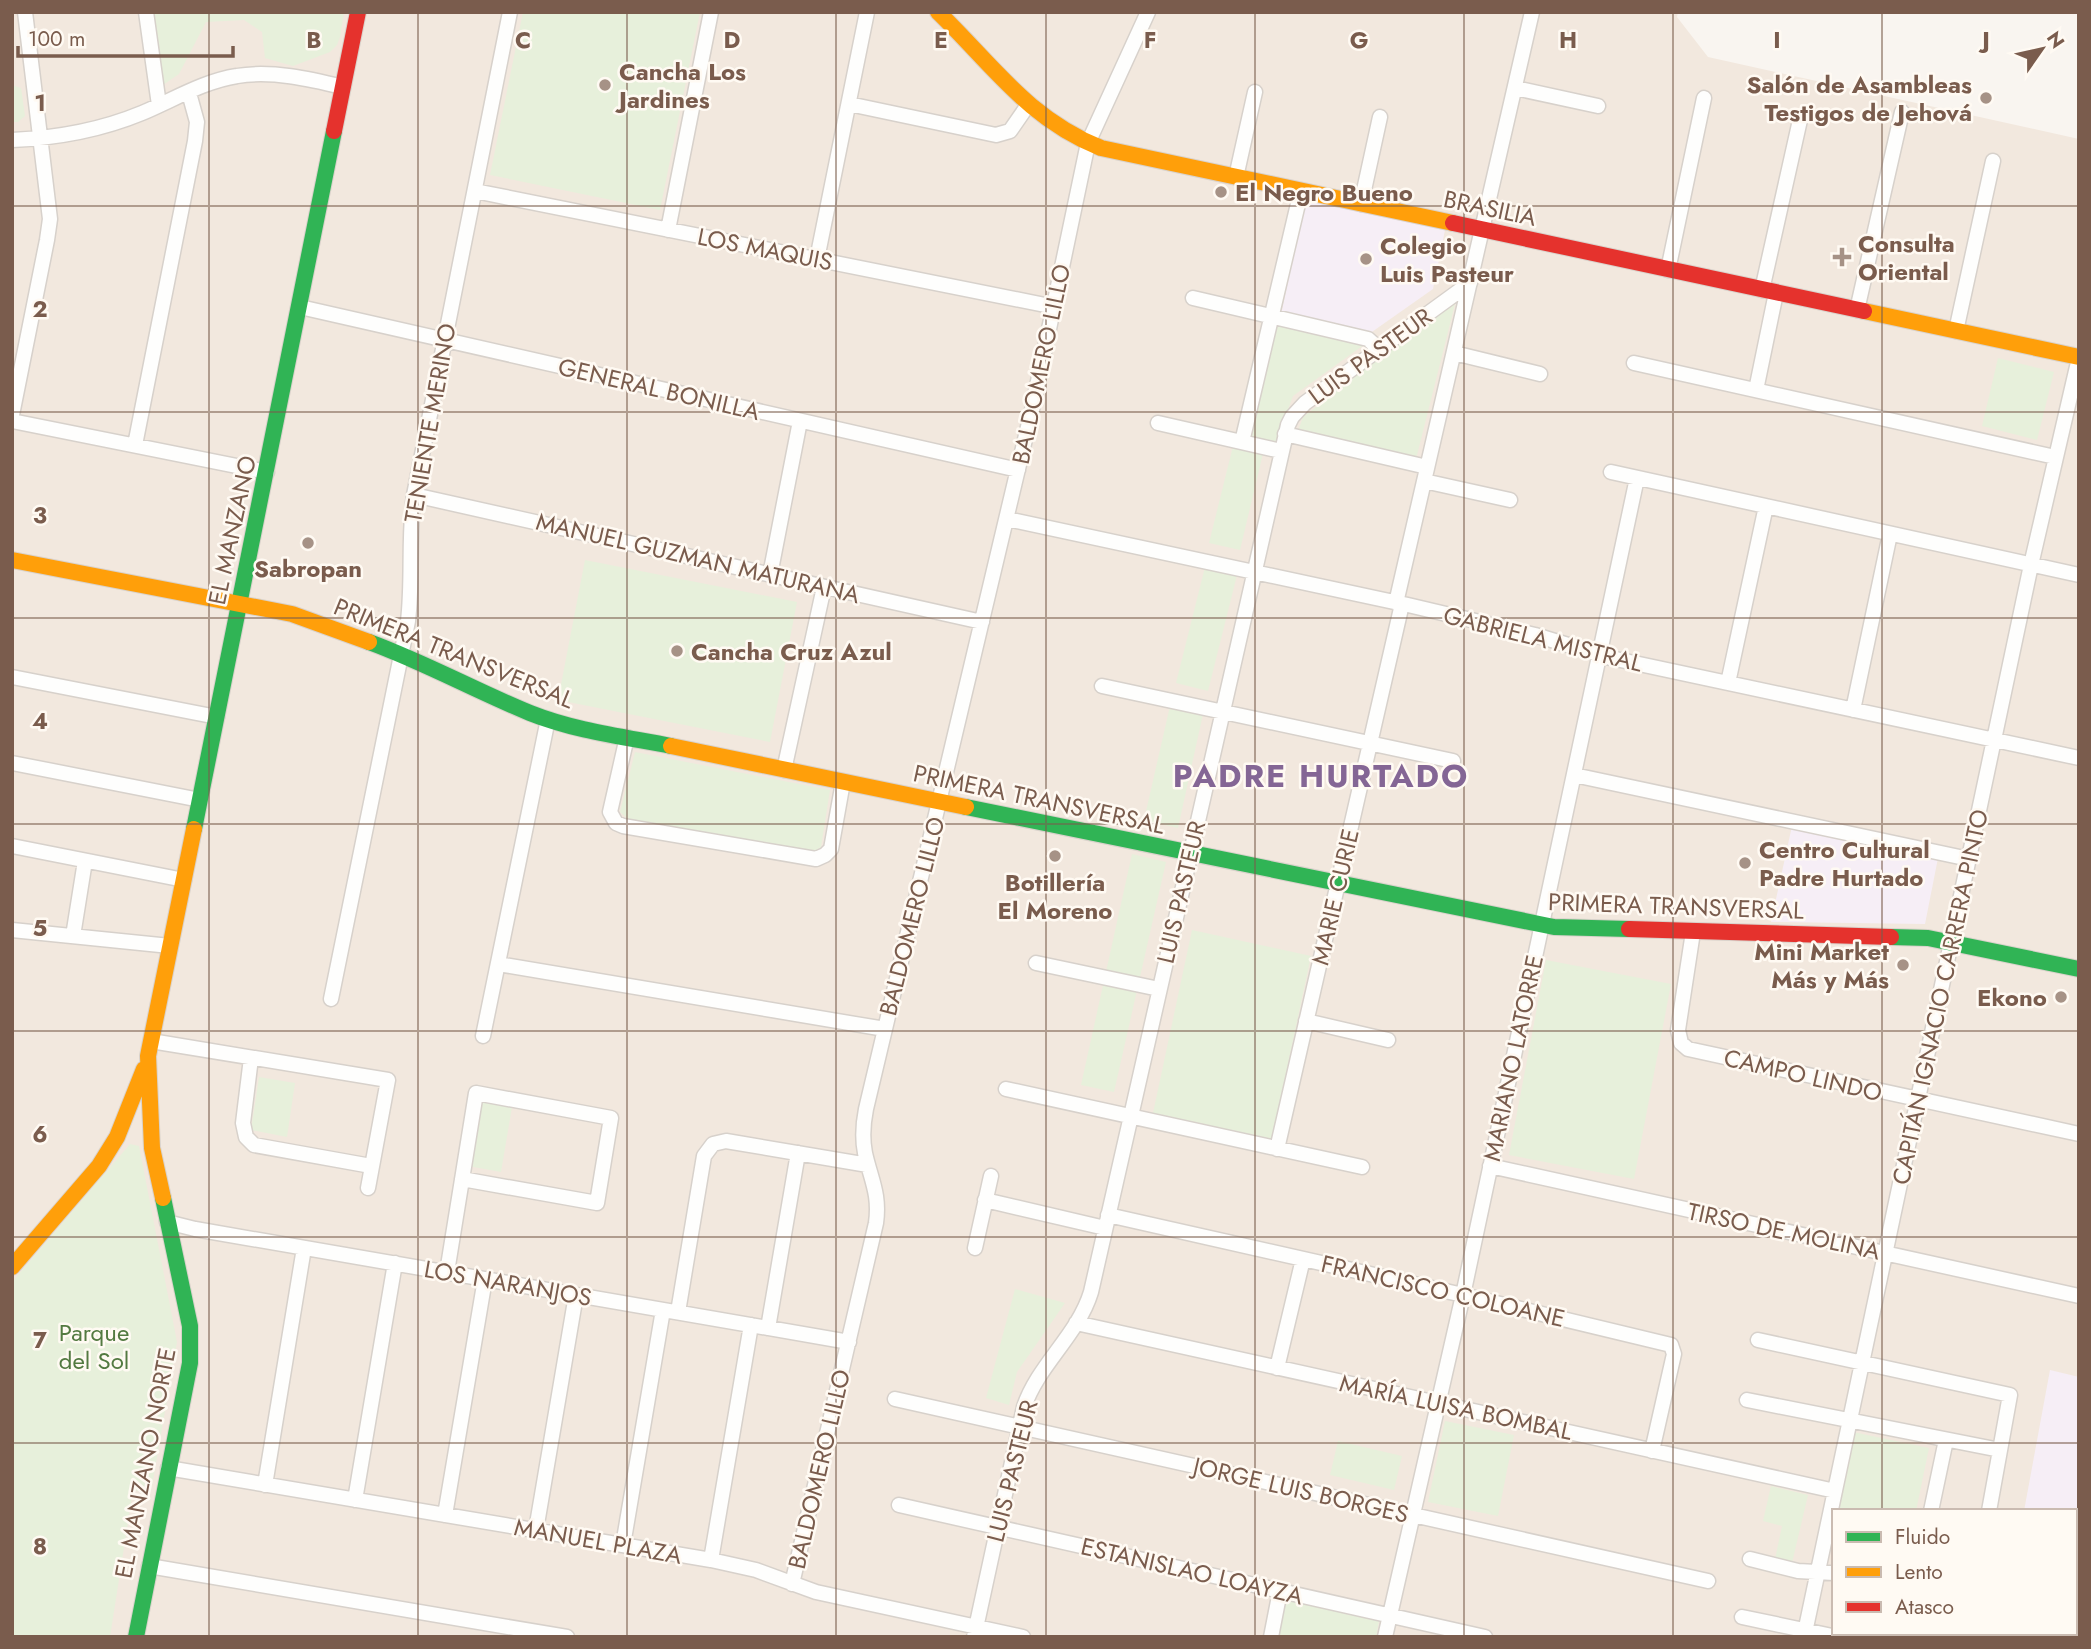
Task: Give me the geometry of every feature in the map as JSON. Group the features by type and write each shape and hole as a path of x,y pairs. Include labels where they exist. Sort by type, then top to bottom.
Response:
{"street":[{"path":"12,415 49,230 50,208 25,12"},
{"path":"146,12 159,105"},
{"name":"EL MANZANO","path":"13,1264 91,1176 120,1130 150,1048 358,12"},
{"name":"TENIENTE MERINO","path":"331,999 402,654 410,599 410,528 414,495 510,12"},
{"path":"668,230 711,12"},
{"path":"817,259 867,12"},
{"name":"BRASILIA","path":"938,12 1028,105 1063,131 1088,143 2079,357"},
{"name":"BALDOMERO LILLO","path":"792,1584 877,1214 875,1184 864,1150 863,1122 1007,519 1055,307 1088,143 1148,12"},
{"path":"1470,283 1532,12"},
{"path":"12,140 41,139 98,128 226,78 252,74 308,79 343,87"},
{"path":"1515,88 1598,106"},
{"path":"1236,177 1255,92"},
{"path":"135,445 195,141 197,122 189,93"},
{"path":"1668,270 1704,98"},
{"path":"849,104 996,135 1010,131 1028,105"},
{"path":"1857,310 1902,112"},
{"path":"1361,204 1380,117"},
{"path":"1756,390 1769,291 1800,120"},
{"path":"1956,331 1993,161"},
{"name":"LOS MAQUIS","path":"475,191 1055,307"},
{"path":"1242,442 1301,191"},
{"name":"LUIS PASTEUR","path":"975,1632 1019,1427 1030,1392 1076,1323 1091,1292 1285,434 1298,409 1470,283"},
{"name":"MARIE CURIE","path":"1277,1149 1370,743 1426,474 1470,283"},
{"path":"1193,298 1368,339 1379,349"},
{"name":"GENERAL BONILLA","path":"300,307 1018,470"},
{"path":"1454,354 1540,374"},
{"name":"CAPITÁN IGNACIO CARRERA PINTO","path":"1805,1633 2031,565 2079,357"},
{"path":"1634,363 2055,457"},
{"path":"12,421 267,472"},
{"path":"771,575 800,421"},
{"path":"1158,423 1281,451"},
{"path":"1285,434 1510,500"},
{"path":"1611,472 2079,575"},
{"name":"MARIANO LATORRE","path":"1385,1637 1463,1295 1637,478"},
{"name":"MANUEL GUZMAN MATURANA","path":"414,495 982,622"},
{"path":"1728,683 1766,506"},
{"name":"GABRIELA MISTRAL","path":"1007,519 1517,630 1600,655 2079,758"},
{"path":"1853,710 1890,534"},
{"name":"PRIMERA TRANSVERSAL","path":"12,560 292,614 402,654 548,719 1338,884 1542,924 1587,929 1916,937 2079,969"},
{"path":"784,770 824,587"},
{"path":"12,677 217,717"},
{"path":"1102,686 1452,761"},
{"path":"483,1036 548,719"},
{"path":"627,737 610,812 616,823 623,826 817,859 831,849 843,782"},
{"path":"12,763 200,800"},
{"path":"1574,775 1969,859"},
{"path":"12,846 184,880"},
{"path":"73,936 85,861"},
{"path":"12,930 170,946"},
{"name":"CAMPO LINDO","path":"1693,932 1678,1030 1679,1039 1692,1050 2079,1134"},
{"path":"1035,963 1159,989"},
{"path":"498,964 885,1029"},
{"path":"1306,1021 1388,1040"},
{"path":"150,1048 251,1058 388,1080 368,1188"},
{"name":"EL MANZANO","path":"150,1048 150,1134"},
{"path":"251,1058 243,1123 246,1137 254,1145 371,1166"},
{"path":"1006,1089 1362,1167"},
{"path":"447,1272 462,1179 476,1093 611,1118 597,1203 462,1179"},
{"path":"120,1130 134,1129 150,1134"},
{"name":"EL MANZANO NORTE","path":"136,1637 190,1363 191,1343 190,1326 157,1181 150,1134"},
{"path":"678,1312 704,1156 709,1147 726,1141 868,1165"},
{"path":"768,1328 798,1153"},
{"name":"TIRSO DE MOLINA","path":"1490,1166 2079,1296"},
{"path":"975,1248 991,1176"},
{"name":"FRANCISCO COLOANE","path":"985,1200 1303,1259 1671,1345 1674,1354 1652,1451"},
{"name":"LOS NARANJOS","path":"167,1222 187,1228 849,1342"},
{"path":"265,1485 304,1248"},
{"path":"1278,1368 1303,1259"},
{"path":"355,1500 395,1263"},
{"path":"445,1515 485,1279"},
{"path":"536,1530 576,1295"},
{"path":"623,1545 663,1310"},
{"name":"MARÍA LUISA BOMBAL","path":"1076,1323 1835,1491"},
{"path":"711,1560 751,1325"},
{"path":"1758,1340 2010,1395 1990,1509"},
{"name":"JORGE LUIS BORGES","path":"895,1399 1708,1581"},
{"path":"1747,1400 2000,1450"},
{"path":"1931,1509 1945,1440"},
{"name":"MANUEL PLAZA","path":"168,1468 711,1560 756,1570 838,1597 975,1632 1023,1637"},
{"name":"ESTANISLAO LOAYZA","path":"899,1505 1485,1637"},
{"path":"1750,1559 1798,1571 1832,1573"},
{"path":"149,1566 568,1637"},
{"path":"1271,1637 1280,1591"},
{"path":"1742,1617 1805,1633 1837,1637"}],"shaded area":[{"path":"12,12 1678,12 1677,17 1708,57 2079,139 2079,1637 12,1637"},
{"name":"Colegio Luis Pasteur","path":"1305,199 1445,230 1433,289 1369,334 1281,315"},
{"path":"1792,826 1938,858 1925,924 1771,922"},
{"path":"2050,1370 2079,1377 2079,1637 2001,1637 2077,1635 2077,1509 2024,1509"}],"green space":[{"path":"150,12 344,12 337,45 330,52 293,66 265,58 262,32 244,20 206,22 179,74 160,87"},
{"name":"Cancha Los Jardines","path":"523,12 700,12 660,210 490,175"},
{"path":"12,85 21,88 25,116 18,122 12,122"},
{"path":"1451,303 1455,304 1416,459 1298,431 1303,417"},
{"path":"1277,324 1365,344 1293,396 1275,445 1249,439"},
{"path":"1998,358 2054,372 2037,440 1982,426"},
{"path":"1235,438 1265,445 1240,550 1209,543"},
{"name":"Cancha Cruz Azul","path":"585,560 797,602 770,742 558,700"},
{"path":"1205,567 1237,575 1208,691 1176,683"},
{"path":"1170,706 1203,714 1178,828 1144,820"},
{"path":"635,752 830,790 821,847 811,853 628,819 620,812"},
{"path":"1132,854 1166,862 1114,1092 1081,1085"},
{"path":"1192,930 1311,956 1272,1139 1153,1113"},
{"path":"1546,960 1671,984 1634,1179 1509,1155"},
{"path":"259,1077 295,1083 287,1137 251,1130"},
{"path":"479,1101 512,1107 501,1172 468,1166"},
{"name":"Parque del Sol","path":"130,1144 139,1146 177,1342 152,1486 149,1493 133,1490 110,1637 12,1637 12,1282"},
{"path":"1015,1289 1065,1303 1017,1372 1009,1405 986,1398"},
{"path":"1445,1421 1514,1435 1498,1516 1428,1502"},
{"path":"1853,1432 1929,1448 1916,1509 1837,1509"},
{"path":"1338,1441 1402,1456 1394,1490 1330,1475"},
{"path":"1771,1486 1808,1495 1792,1563 1775,1559 1782,1526 1763,1521"},
{"path":"1284,1600 1379,1621 1376,1637 1276,1637"}],"traffic: fast":[{"path":"194,829 334,131"},
{"path":"369,642 547,719 600,733 671,746"},
{"path":"966,807 1554,927 1629,929"},
{"path":"1891,937 1928,938 2079,969"},
{"path":"136,1637 190,1363 190,1326 163,1198"}],"traffic: slow":[{"path":"938,12 1031,106 1075,136 1101,148 1453,223"},
{"path":"1864,311 2079,357"},
{"path":"12,560 292,614 369,642"},
{"path":"671,746 966,807"},
{"path":"163,1198 152,1148 148,1056 194,829"},
{"path":"12,1267 99,1166 117,1137 144,1069"}],"traffic: jam":[{"path":"334,131 358,12"},
{"path":"1453,223 1864,311"},
{"path":"1629,929 1891,937"}],"place":[{"name":"Cancha Los Jardines","path":"605,85"},
{"name":"Salón de Asambleas Testigos de Jehová","path":"1986,98"},
{"name":"El Negro Bueno","path":"1221,192"},
{"name":"Consulta Oriental","path":"1842,257"},
{"name":"Colegio Luis Pasteur","path":"1366,259"},
{"name":"Sabropan","path":"308,543"},
{"name":"Cancha Cruz Azul","path":"677,651"},
{"name":"Botillería El Moreno","path":"1055,856"},
{"name":"Centro Cultural Padre Hurtado","path":"1745,863"},
{"name":"Mini Market Más y Más","path":"1903,965"},
{"name":"Ekono","path":"2061,997"}],"district":[{"name":"PADRE HURTADO","path":"1321,776"}]}
